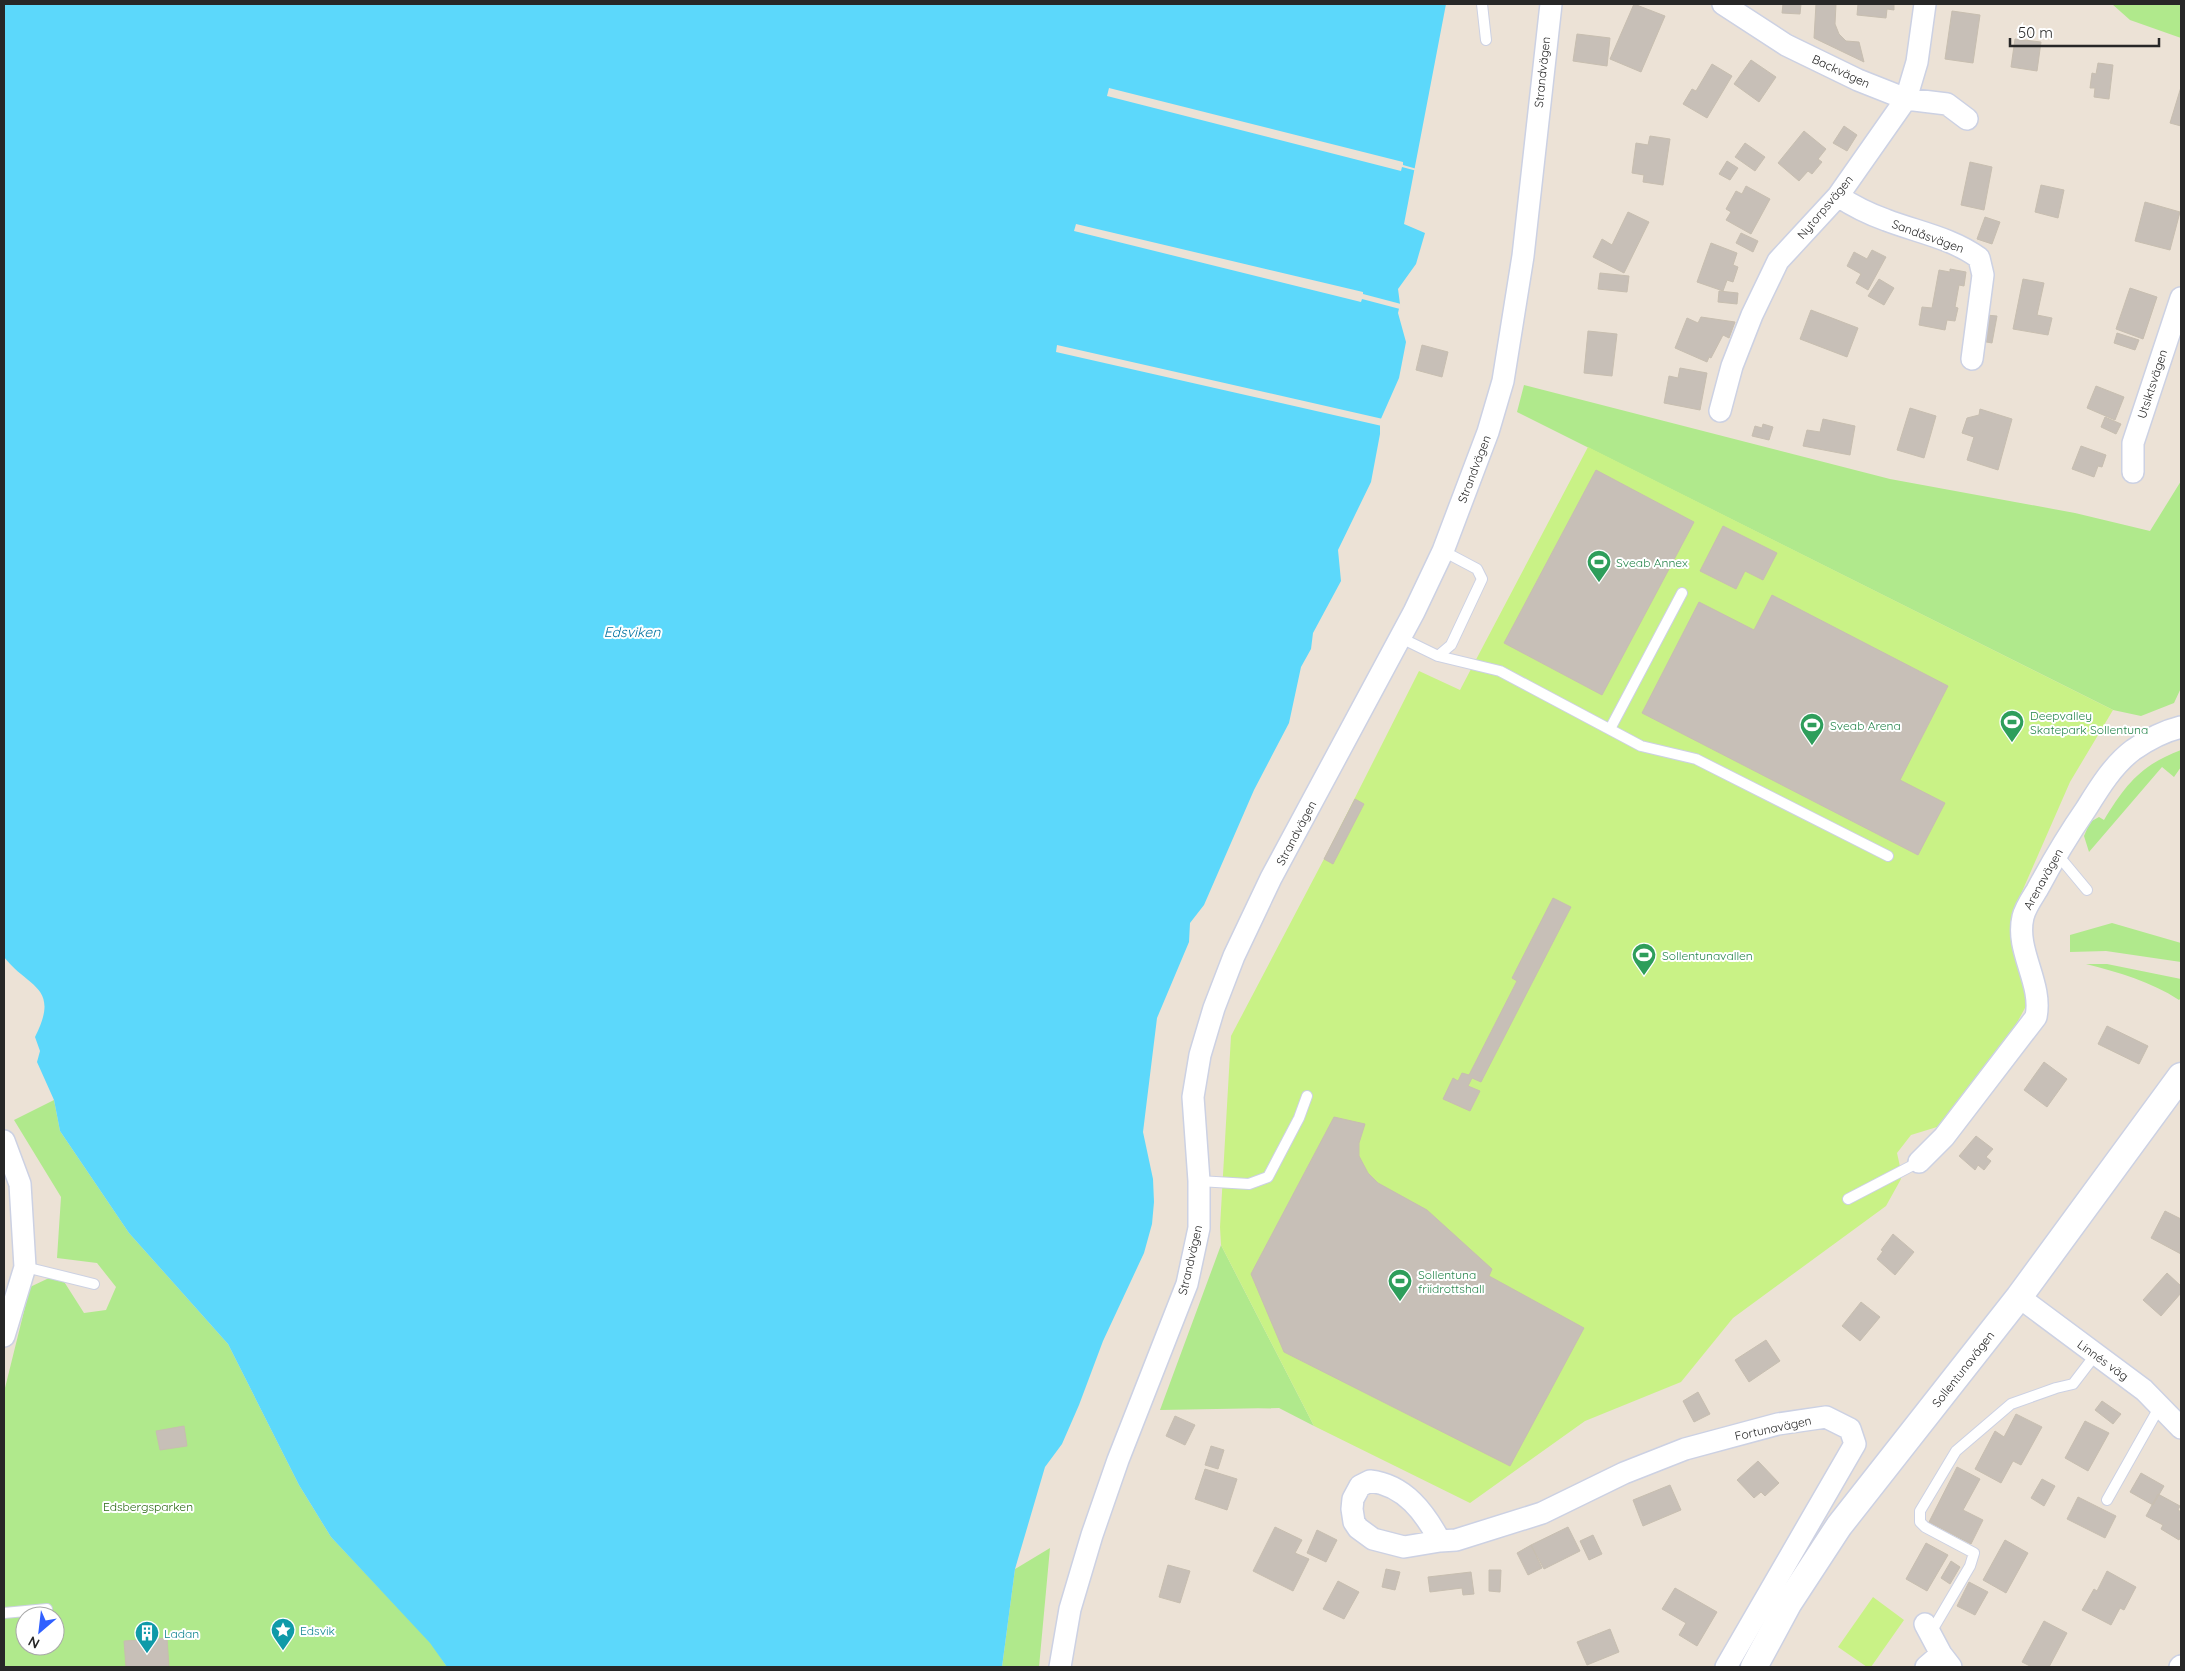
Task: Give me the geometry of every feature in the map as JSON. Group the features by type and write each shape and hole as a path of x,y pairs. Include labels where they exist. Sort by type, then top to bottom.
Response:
{"street":[{"name":"Strandvägen","path":"1060,1667 1070,1609 1092,1535 1118,1460 1187,1284 1198,1228 1199,1181 1193,1097 1200,1055 1214,1008 1234,956 1271,878 1401,638 1443,552 1488,432 1503,381 1523,256 1550,4"},
{"name":"Backvägen","path":"1724,4 1786,45 1858,80 1906,99 1947,104 1967,119"},
{"name":"Nytorpsvägen","path":"1720,410 1732,366 1748,324 1778,261 1838,196 1906,99 1917,62 1925,4"},
{"name":"Sandåsvägen","path":"1838,196 1856,207 1887,221 1965,249 1979,258 1983,275 1972,359"},
{"name":"Utsiktsvägen","path":"2133,472 2133,443 2181,298"},
{"name":"Arenavägen","path":"1919,1162 1944,1137 2036,1017 2038,1006 2037,992 2022,936 2023,916 2056,853 2099,788 2116,766 2134,750 2172,729 2181,727"},
{"name":"Sollentunavägen","path":"1754,1667 1788,1604 1839,1526 2019,1297 2181,1076"},
{"path":"4,1140 20,1184 25,1267 4,1336"},
{"name":"Linnés väg","path":"2019,1297 2144,1390 2181,1428"},
{"name":"Fortunavägen","path":"1440,1541 1456,1540 1542,1513 1624,1473 1685,1449 1778,1424 1826,1417 1850,1429 1855,1444 1726,1667"},
{"path":"1928,1629 1939,1663"}],"lane":[{"path":"1482,4 1486,40"},
{"path":"1438,656 1451,645 1482,579 1477,569 1443,552"},
{"path":"1610,729 1682,593"},
{"path":"1401,638 1438,656 1500,671 1641,746 1696,759 1888,856"},
{"path":"2056,853 2087,890"},
{"path":"1199,1181 1249,1184 1268,1177 1299,1118 1307,1096"},
{"path":"1848,1199 1919,1162"},
{"path":"25,1267 94,1284"},
{"path":"1928,1629 1970,1566 1974,1553 1925,1527 1920,1522 1920,1511 1956,1451 2011,1404 2073,1384 2096,1354"},
{"path":"2107,1500 2160,1406"}],"green space":[{"path":"2112,4 2181,4 2181,38 2130,20"},
{"path":"1524,385 1890,479 2075,513 2150,531 2181,481 2181,688 2174,703 2141,716 2113,710 1517,412"},
{"name":"Sollentunavallen","path":"1588,447 2113,710 2070,782 2017,903 2012,926 2032,995 2006,1043 1937,1127 1911,1135 1897,1153 1901,1179 1886,1206 1733,1318 1681,1382 1585,1421 1470,1503 1314,1426 1221,1245 1220,1227 1231,1036 1324,859 1419,671 1460,690"},
{"path":"2181,750 2181,767 2174,777 2162,767 2089,852 2084,836 2090,822 2099,817 2104,820 2127,786 2145,769 2155,762"},
{"path":"2112,923 2181,943 2181,962 2106,951 2070,952 2070,935"},
{"path":"2086,964 2107,964 2181,979 2181,998 2179,1000 2134,978"},
{"name":"Edsbergsparken","path":"54,1100 60,1131 129,1233 228,1344 299,1485 331,1537 431,1643 447,1667 4,1667 4,1392 30,1287 49,1278 63,1280 84,1313 106,1310 116,1287 97,1263 57,1258 61,1197 14,1120"},
{"path":"1221,1245 1314,1426 1279,1408 1160,1410"},
{"path":"1050,1548 1039,1667 1002,1667 1015,1569"},
{"path":"1873,1597 1904,1620 1871,1667 1867,1667 1838,1647"}],"water":[{"name":"Edsviken","path":"4,4 1446,4 1404,224 1425,233 1416,264 1398,289 1400,304 1398,313 1406,342 1399,378 1380,421 1380,434 1371,482 1338,550 1341,581 1313,633 1311,649 1301,667 1289,723 1254,790 1204,905 1190,923 1189,942 1157,1018 1143,1132 1153,1179 1154,1202 1152,1224 1144,1253 1103,1341 1062,1444 1045,1467 1015,1569 1002,1667 447,1667 430,1643 331,1537 299,1485 228,1344 129,1233 60,1131 54,1100 37,1062 40,1051 35,1037 42,1020 43,997 38,989 4,957"}],"pier":[{"path":"1109,88 1403,162 1403,165 1417,169 1417,171 1402,167 1401,171 1107,96"},
{"path":"1076,224 1363,292 1363,294 1401,304 1400,309 1362,299 1361,302 1074,231"},
{"path":"1057,345 1383,419 1382,426 1056,352"}],"building":[{"path":"1634,4 1665,16 1641,72 1610,59"},
{"path":"1783,4 1801,4 1800,14 1782,13"},
{"path":"1816,4 1836,4 1835,24 1839,34 1846,41 1859,42 1864,62 1814,38"},
{"path":"1858,4 1894,4 1894,10 1887,9 1886,18 1857,15"},
{"path":"1952,11 1980,15 1973,63 1945,59"},
{"path":"1577,34 1610,38 1607,66 1573,61"},
{"path":"2015,39 2041,42 2037,71 2011,67"},
{"path":"1751,60 1776,77 1759,102 1734,84"},
{"path":"2098,63 2113,65 2109,99 2094,97 2095,88 2090,88 2092,73 2096,74"},
{"path":"1712,64 1732,76 1707,118 1683,104 1692,89 1696,91"},
{"path":"2181,87 2181,126 2170,123"},
{"path":"1844,126 1857,135 1847,151 1833,143"},
{"path":"1804,131 1826,149 1818,159 1822,162 1812,174 1808,171 1799,181 1778,163"},
{"path":"1650,136 1670,139 1663,185 1643,182 1644,175 1632,173 1636,143 1648,145"},
{"path":"1745,143 1765,157 1755,171 1735,157"},
{"path":"1727,161 1738,168 1730,180 1719,174"},
{"path":"1970,162 1992,167 1984,210 1961,205"},
{"path":"2041,185 2064,190 2058,218 2035,212"},
{"path":"1746,186 1770,199 1751,234 1726,220 1731,212 1726,209 1736,191 1742,194"},
{"path":"2145,202 2180,212 2170,250 2135,241"},
{"path":"1628,212 1649,222 1624,273 1593,257 1602,239 1612,245"},
{"path":"1985,217 2000,222 1992,244 1977,239"},
{"path":"1741,233 1758,241 1753,252 1736,243"},
{"path":"1711,243 1737,253 1733,265 1738,267 1733,282 1727,280 1723,291 1697,282"},
{"path":"1872,250 1886,257 1868,290 1856,283 1861,274 1847,266 1854,252 1867,259"},
{"path":"1950,269 1966,272 1964,286 1959,285 1955,307 1958,308 1955,321 1947,320 1945,330 1919,325 1922,307 1932,308 1939,270 1950,272"},
{"path":"1600,273 1629,276 1627,292 1598,289"},
{"path":"1879,279 1894,288 1884,305 1868,296"},
{"path":"2023,279 2044,283 2037,315 2052,318 2048,335 2013,329"},
{"path":"2130,288 2157,297 2143,339 2116,329"},
{"path":"1719,291 1738,293 1737,304 1718,302"},
{"path":"1811,310 1858,328 1847,357 1800,339"},
{"path":"1986,315 1997,316 1992,343 1981,341"},
{"path":"1701,317 1735,322 1729,338 1723,335 1707,362 1675,348 1687,318 1698,323"},
{"path":"1588,331 1617,334 1612,376 1584,373"},
{"path":"2117,333 2139,340 2135,350 2114,343"},
{"path":"1422,345 1448,352 1442,377 1416,370"},
{"path":"1680,368 1707,373 1700,410 1664,403 1669,376 1678,378"},
{"path":"2096,386 2124,397 2115,420 2087,408"},
{"path":"1910,408 1936,416 1924,458 1897,450"},
{"path":"1980,409 2012,419 1998,470 1967,460 1974,437 1962,433 1967,418 1979,415"},
{"path":"2105,417 2121,424 2116,434 2101,427"},
{"path":"1823,419 1855,426 1850,455 1803,446 1807,430 1820,432"},
{"path":"1763,424 1773,427 1769,440 1752,436 1755,426 1762,428"},
{"path":"2081,446 2106,455 2102,467 2098,466 2094,477 2072,469"},
{"name":"Sveab Annex","path":"1596,470 1694,522 1602,695 1504,643"},
{"path":"1723,526 1777,553 1763,580 1745,571 1736,589 1700,571"},
{"name":"Sveab Arena","path":"1772,595 1948,686 1900,780 1945,803 1918,855 1642,713 1699,602 1754,630"},
{"path":"1355,799 1364,804 1333,864 1324,859"},
{"path":"1553,898 1571,907 1481,1082 1472,1078 1468,1086 1480,1091 1470,1111 1443,1099 1453,1078 1458,1081 1462,1073 1469,1075 1517,981 1512,978"},
{"path":"2107,1026 2148,1046 2139,1064 2098,1044"},
{"path":"2044,1062 2067,1079 2047,1107 2024,1090"},
{"name":"Sollentuna friidrottshall","path":"1334,1117 1365,1124 1359,1143 1359,1156 1368,1173 1378,1183 1427,1210 1492,1269 1489,1276 1584,1328 1510,1466 1284,1352 1251,1274"},
{"path":"1976,1136 1993,1149 1986,1157 1991,1161 1984,1170 1978,1165 1975,1170 1959,1156"},
{"path":"2165,1211 2181,1219 2181,1254 2151,1238"},
{"path":"1893,1234 1914,1252 1895,1275 1877,1259"},
{"path":"2167,1273 2181,1286 2181,1293 2161,1316 2143,1300"},
{"path":"1861,1302 1880,1317 1860,1341 1842,1326"},
{"path":"1766,1340 1780,1361 1749,1382 1735,1360"},
{"path":"1698,1392 1710,1414 1694,1422 1683,1401"},
{"path":"2102,1401 2121,1414 2113,1424 2095,1410"},
{"path":"2016,1414 2042,1427 2021,1465 2013,1461 2001,1483 1975,1469 1995,1431 2004,1437"},
{"path":"1175,1416 1195,1425 1185,1445 1166,1436"},
{"path":"2085,1421 2109,1433 2088,1471 2065,1458"},
{"path":"184,1426 187,1446 160,1450 156,1431"},
{"path":"1211,1446 1224,1450 1218,1469 1205,1465"},
{"path":"1758,1461 1779,1483 1765,1496 1761,1492 1754,1498 1737,1480"},
{"path":"1957,1467 1980,1479 1963,1510 1983,1520 1971,1544 1929,1522"},
{"path":"1205,1469 1237,1479 1227,1510 1195,1499"},
{"path":"2141,1473 2164,1486 2153,1505 2130,1492"},
{"path":"2042,1479 2055,1486 2044,1506 2031,1498"},
{"path":"1670,1485 1681,1510 1643,1526 1633,1500"},
{"path":"2158,1494 2180,1506 2178,1510 2181,1512 2181,1536 2179,1540 2161,1529 2163,1525 2146,1516"},
{"path":"2078,1497 2116,1516 2105,1538 2067,1519"},
{"path":"1275,1527 1302,1540 1295,1553 1309,1559 1293,1591 1253,1571"},
{"path":"1568,1527 1580,1551 1544,1569 1531,1545"},
{"path":"1317,1530 1337,1540 1326,1562 1307,1553"},
{"path":"1593,1535 1602,1554 1589,1560 1580,1541"},
{"path":"2005,1540 2028,1553 2006,1593 1983,1580"},
{"path":"1926,1543 1948,1555 1927,1591 1906,1579"},
{"path":"1531,1545 1542,1568 1528,1575 1517,1553"},
{"path":"1951,1561 1960,1567 1950,1584 1941,1578"},
{"path":"1168,1565 1190,1571 1180,1603 1159,1597"},
{"path":"1386,1569 1400,1572 1395,1590 1382,1587"},
{"path":"1489,1570 1501,1570 1500,1592 1489,1591"},
{"path":"2107,1571 2136,1587 2124,1610 2120,1608 2111,1625 2082,1610 2094,1589 2097,1591"},
{"path":"1471,1572 1474,1594 1463,1595 1462,1588 1430,1592 1428,1577"},
{"path":"1338,1581 1359,1592 1344,1619 1323,1609"},
{"path":"1969,1582 1988,1592 1975,1615 1957,1606"},
{"path":"1675,1588 1717,1612 1697,1646 1679,1635 1686,1623 1662,1609"},
{"path":"2044,1621 2067,1633 2049,1667 2032,1667 2022,1662"},
{"path":"1610,1629 1619,1652 1587,1665 1577,1642"},
{"name":"Ladan","path":"167,1638 169,1667 126,1667 124,1641"}],"place":[{"name":"Sveab Annex","path":"1599,583"},
{"name":"Deepvalley Skatepark Sollentuna","path":"2012,743"},
{"name":"Sveab Arena","path":"1812,746"},
{"name":"Sollentunavallen","path":"1644,976"},
{"name":"Sollentuna friidrottshall","path":"1400,1302"},
{"name":"Edsvik","path":"283,1651"},
{"name":"Ladan","path":"147,1654"}]}
